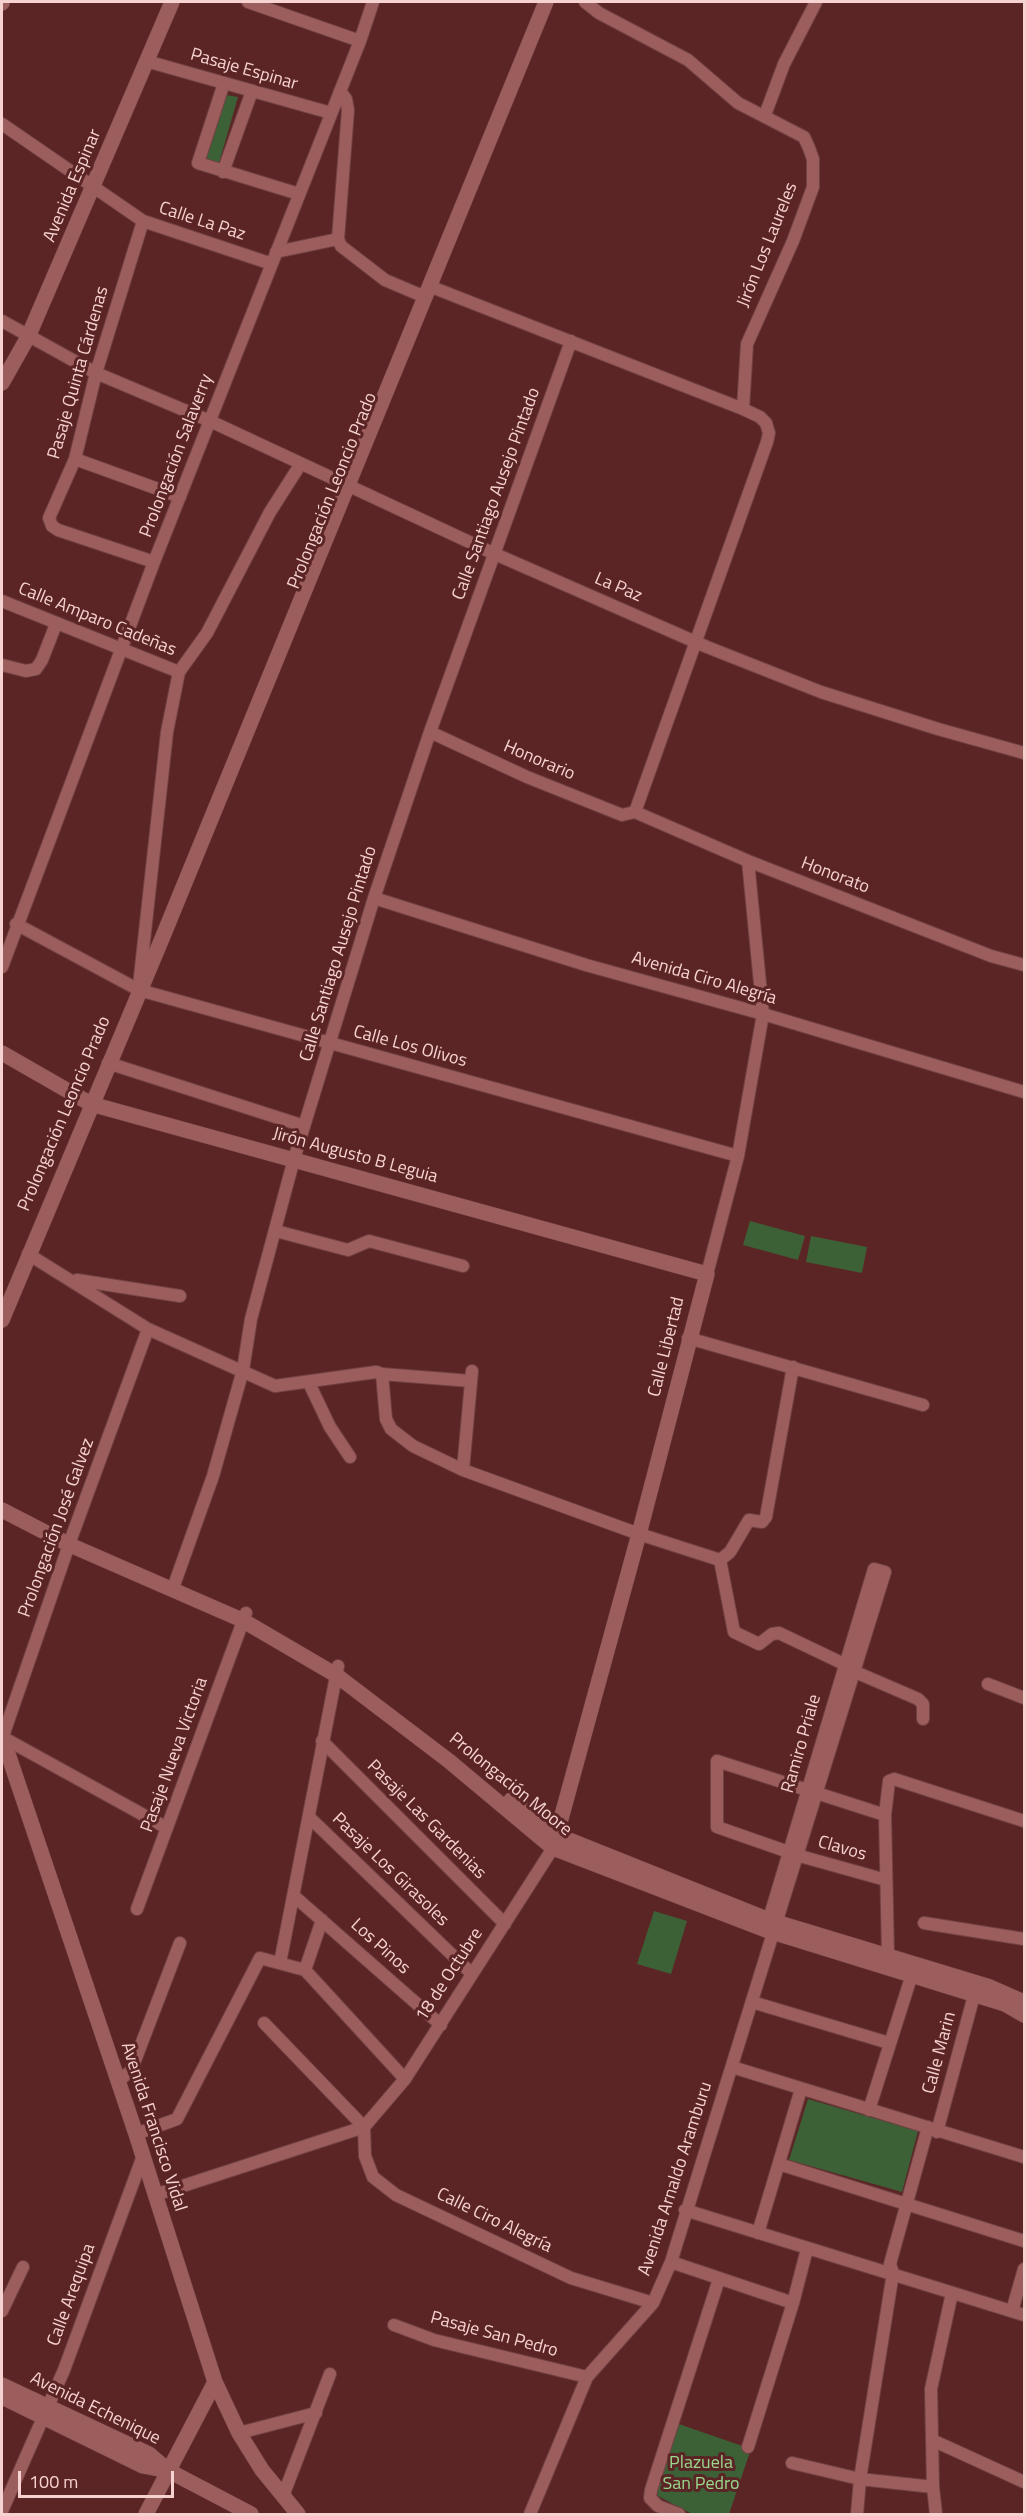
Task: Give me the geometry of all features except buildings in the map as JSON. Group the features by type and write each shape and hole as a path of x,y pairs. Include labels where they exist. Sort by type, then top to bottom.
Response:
{"street":[{"name":"Avenida Espinar","path":"2,383 28,337 172,2"},
{"path":"248,2 360,41"},
{"name":"Prolongación Salaverry","path":"2,968 16,924 154,562 360,41 373,2"},
{"name":"Prolongación Leoncio Prado","path":"2,1320 351,487 546,2"},
{"name":"Prolongación Leoncio Prado","path":"430,291 555,2"},
{"name":"Jirón Los Laureles","path":"585,2 599,13 688,60 738,103 804,137 813,159 813,187 793,241 747,344 743,409"},
{"path":"765,115 784,64 816,2"},
{"name":"Pasaje Espinar","path":"147,61 331,113"},
{"path":"224,82 198,162 299,194"},
{"path":"224,172 252,91"},
{"path":"340,91 346,99 348,110 338,239 345,251 371,271 400,287 430,291 571,341 743,409 764,420 768,437 635,812"},
{"name":"Calle La Paz","path":"2,124 93,190 143,221 274,258"},
{"name":"Pasaje Quinta Cárdenas","path":"143,221 96,373 75,459 49,518 52,526 58,530 154,562"},
{"path":"274,258 338,239"},
{"name":"La Paz","path":"2,321 96,373 210,421 300,465 495,554 696,641 821,692 1024,753"},
{"name":"Calle Santiago Ausejo Pintado","path":"175,1584 213,1476 243,1370 251,1319 294,1159 374,898 430,732 571,341"},
{"path":"75,459 180,497"},
{"name":"Prolongación Leoncio Prado","path":"139,990 167,732 179,672 207,633 270,512 300,465"},
{"name":"Calle Amparo Cadeñas","path":"2,601 179,672"},
{"path":"2,664 26,671 36,669 56,624"},
{"name":"Honorario","path":"430,732 527,777 622,815 635,812"},
{"name":"Honorato","path":"635,812 748,861 991,957 1024,965"},
{"name":"Calle Libertad","path":"556,1842 738,1156 763,1014 748,861"},
{"name":"Avenida Ciro Alegría","path":"374,898 585,965 763,1014 1024,1092"},
{"name":"Calle Los Olivos","path":"16,924 139,990 738,1156"},
{"name":"Jirón Augusto B Leguia","path":"2,1053 91,1104 706,1274"},
{"path":"108,1063 304,1126"},
{"path":"276,1231 348,1250 369,1241 463,1266"},
{"path":"28,1254 148,1329 275,1386 376,1372 472,1376 463,1470"},
{"path":"71,1280 180,1296"},
{"name":"Prolongación José Galvez","path":"2,1737 148,1329"},
{"path":"688,1338 923,1405"},
{"path":"720,1560 730,1552 749,1520 762,1521 766,1517 794,1367"},
{"path":"382,1374 386,1419 391,1429 413,1446 463,1470 639,1534 720,1560"},
{"path":"309,1383 330,1427 350,1457"},
{"path":"2,1501 71,1541"},
{"path":"2,1510 71,1541"},
{"name":"Prolongación Moore","path":"71,1541 175,1584 244,1616 337,1670 556,1842 772,1926 1017,2000 1024,2015"},
{"path":"720,1560 727,1586 734,1632 759,1644 772,1634 779,1633 848,1668 918,1699 923,1704 923,1719"},
{"name":"Ramiro Priale","path":"772,1926 848,1668 880,1571"},
{"name":"Pasaje Nueva Victoria","path":"137,1909 244,1616"},
{"path":"280,1963 337,1670"},
{"path":"988,1684 1024,1698"},
{"path":"2,1737 167,1828"},
{"name":"Avenida Francisco Vidal","path":"2,1737 136,2134 215,2382 239,2433 262,2470 298,2514"},
{"name":"Pasaje Las Gardenias","path":"322,1742 505,1924"},
{"name":"Clavos","path":"813,1791 717,1761 717,1827 886,1880"},
{"path":"888,1955 885,1815 888,1780 894,1779 1024,1821"},
{"path":"813,1791 885,1815"},
{"name":"Pasaje Los Girasoles","path":"309,1816 472,1974"},
{"name":"18 de Octubre","path":"364,2127 405,2079 556,1842"},
{"name":"Los Pinos","path":"294,1896 441,2025"},
{"path":"305,1970 322,1920"},
{"path":"924,1923 1024,1938"},
{"name":"Prolongación Moore","path":"772,1926 888,1955 913,1970"},
{"name":"Avenida Arnaldo Aramburu","path":"530,2514 587,2378 653,2303 671,2262 685,2210 753,2002 772,1926"},
{"path":"118,2081 131,2071 180,1942"},
{"path":"136,2134 177,2119 260,1958 305,1970 405,2079"},
{"path":"869,2110 913,1970"},
{"name":"Calle Marin","path":"857,2514 860,2479 893,2273 890,2264 976,1989"},
{"path":"753,2002 889,2043"},
{"path":"155,2195 364,2127 264,2023"},
{"path":"732,2067 1024,2157"},
{"path":"758,2233 801,2089"},
{"name":"Calle Ciro Alegría","path":"364,2127 365,2157 373,2177 396,2195 571,2278 653,2303"},
{"name":"Calle Arequipa","path":"2,2511 46,2412 143,2156"},
{"path":"778,2164 1024,2241"},
{"path":"685,2210 1018,2313 1024,2269"},
{"path":"748,2447 793,2303 807,2249"},
{"path":"671,2262 793,2303"},
{"path":"2,2311 23,2267"},
{"path":"679,2514 658,2506 650,2498 651,2490 719,2279"},
{"path":"936,2514 933,2487 931,2389 952,2294"},
{"name":"Pasaje San Pedro","path":"394,2325 435,2340 587,2378"},
{"path":"283,2496 330,2374"},
{"path":"146,2514 215,2382"},
{"name":"Avenida Echenique","path":"2,2385 46,2412"},
{"name":"Avenida Echenique","path":"2,2397 46,2412 149,2454 169,2471 251,2514"},
{"path":"239,2433 316,2413"},
{"path":"932,2440 1024,2482"},
{"path":"792,2463 860,2479 933,2487"}],"green space":[{"path":"221,94 238,97 219,163 202,159"},
{"path":"750,1221 805,1236 798,1260 743,1245"},
{"path":"811,1236 867,1247 862,1273 806,1262"},
{"path":"654,1911 687,1921 671,1974 637,1964"},
{"path":"808,2099 918,2131 902,2192 789,2160"},
{"name":"Plazuela San Pedro","path":"676,2423 751,2449 729,2514 692,2514 658,2496 656,2487"}]}
